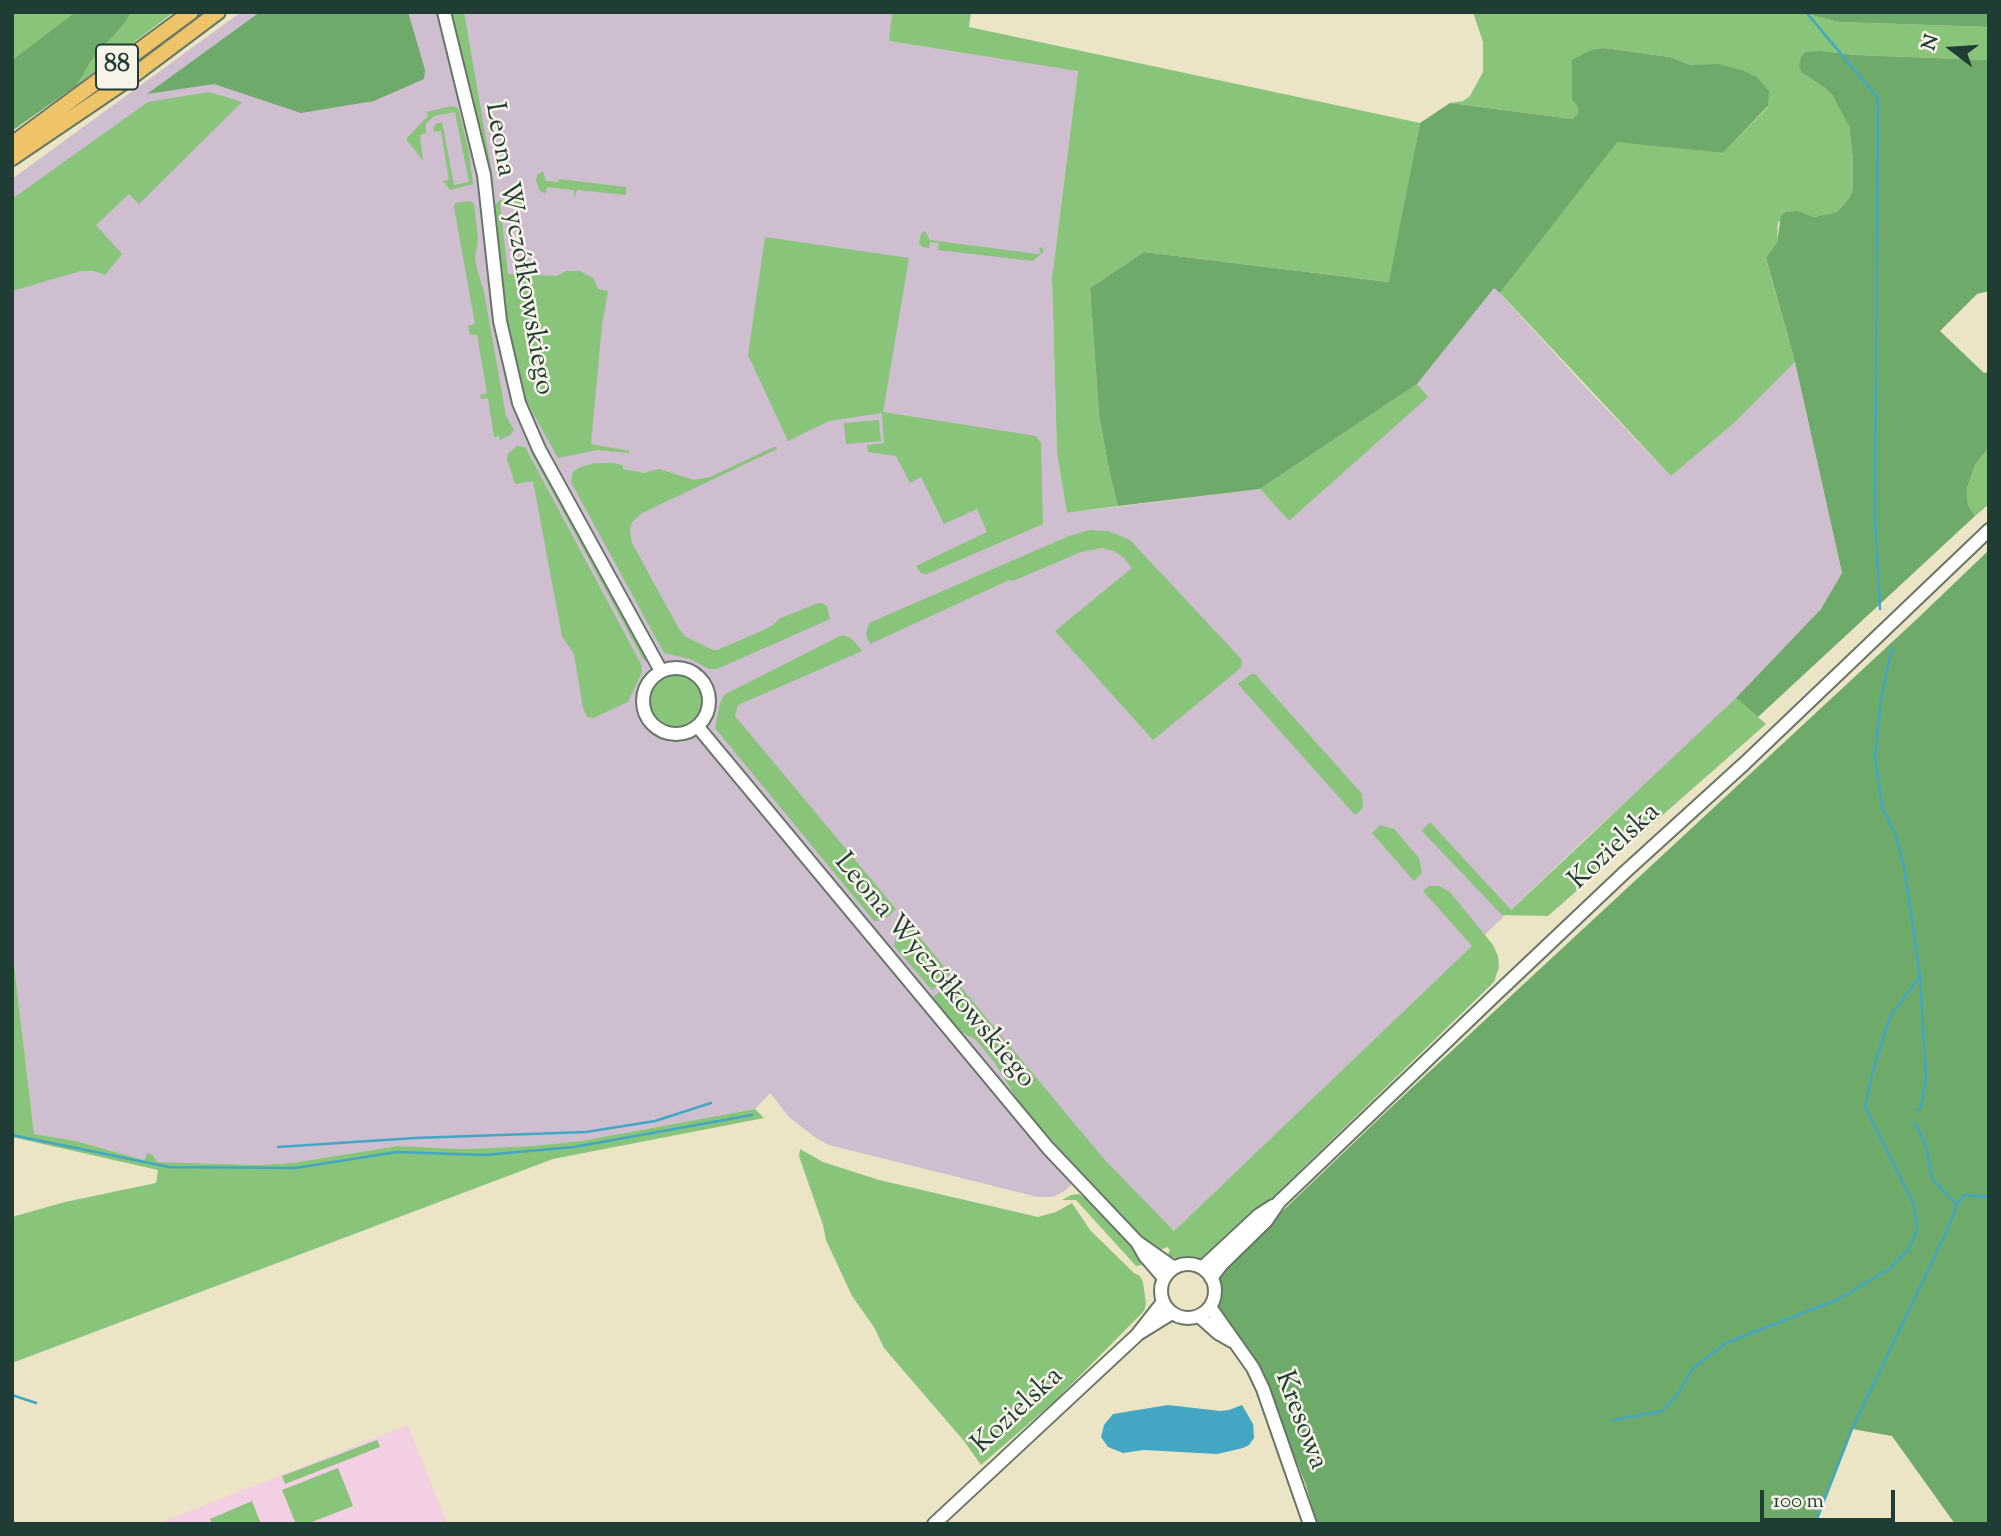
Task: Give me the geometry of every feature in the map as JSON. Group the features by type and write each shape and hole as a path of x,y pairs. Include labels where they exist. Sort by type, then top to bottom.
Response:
{"main road":[{"name":"88","path":"12,144 191,12"},
{"path":"12,158 131,78 218,12"}],"street":[{"name":"Leona Wyczółkowskiego","path":"443,12 484,175 500,321 519,403 539,449 661,671"},
{"name":"Kozielska","path":"1207,1273 1221,1265 1266,1221 1279,1202 1989,530"},
{"path":"670,668 684,669 696,673 704,682 709,695 709,705 706,716 698,727 687,733 671,734 658,729 648,718 643,705 645,689 653,676 670,668"},
{"name":"Leona Wyczółkowskiego","path":"698,727 1048,1148 1137,1242 1174,1268"},
{"name":"Leona Wyczółkowskiego","path":"1137,1242 1164,1278"},
{"path":"1186,1264 1207,1273 1215,1295 1210,1307 1199,1316 1185,1318 1172,1313 1163,1303 1161,1290 1164,1278 1174,1268 1186,1264"},
{"name":"Kozielska","path":"934,1524 1138,1335 1163,1303"},
{"name":"Kresowa","path":"1210,1307 1247,1359 1264,1389 1310,1524"},
{"name":"Kozielska","path":"1138,1335 1172,1313"},
{"name":"Kresowa","path":"1199,1316 1232,1341"}],"shaded area":[{"path":"241,12 892,12 889,41 1078,70 1052,278 1057,454 1067,513 1260,489 1289,521 1427,397 1417,384 1494,287 1671,476 1734,423 1795,362 1842,573 1822,608 1717,719 1586,838 1174,1231 1156,1213 1077,1180 1052,1197 1038,1197 829,1145 790,1118 770,1093 755,1109 581,1141 464,1149 397,1146 292,1163 258,1165 156,1162 154,1156 148,1154 144,1160 76,1141 34,1134 12,947 12,179"},
{"path":"408,1425 447,1524 157,1524"}],"green space":[{"path":"12,12 75,12 12,60"},
{"path":"75,12 131,12 124,24 91,61 77,85 12,131 12,60"},
{"path":"130,12 174,12 77,85 91,61 124,24"},
{"path":"260,12 408,12 425,70 424,79 374,101 301,113 214,84 147,94"},
{"path":"449,12 464,12 494,185 477,113 474,113"},
{"path":"892,12 971,12 969,27 1420,123 1390,282 1144,252 1090,288 1099,415 1118,506 1067,513 1057,454 1052,278 1078,71 889,41"},
{"path":"1473,12 1799,12 1839,22 1989,27 1989,60 1856,55 1822,51 1802,73 1825,88 1840,105 1849,126 1853,189 1850,197 1837,212 1814,217 1805,214 1778,222 1777,242 1766,259 1795,362 1734,423 1671,476 1500,293 1617,141 1723,153 1768,107 1691,65 1670,57 1604,48 1577,105 1578,113 1572,119 1450,103 1463,101 1470,96 1483,72 1483,42"},
{"path":"1799,12 1989,12 1989,27 1839,22"},
{"path":"1604,48 1670,57 1691,65 1719,64 1744,71 1757,77 1769,91 1768,106 1723,153 1617,142 1500,293 1494,288 1417,384 1260,489 1118,506 1099,415 1090,288 1144,252 1389,282 1420,123 1450,103 1572,119 1578,113 1577,105 1572,100 1572,60 1591,50"},
{"path":"1805,52 1856,55 1989,60 1989,291 1977,294 1940,331 1984,373 1989,372 1989,447 1975,465 1967,488 1968,505 1975,516 1758,717 1736,698 1821,609 1842,573 1795,362 1766,258 1777,242 1781,216 1786,212 1798,211 1814,217 1837,212 1850,197 1853,189 1849,126 1833,96 1802,73 1799,66"},
{"path":"209,92 242,102 139,204 129,194 96,225 122,254 105,275 94,271 81,271 12,291 12,199 148,102"},
{"path":"451,106 458,108 469,152 473,184 450,190 443,181 449,180 441,131 434,132 433,128 442,122 454,185 469,182 455,112 434,116 426,124 426,133 420,135 423,161 406,139 428,116 427,112"},
{"path":"543,171 546,181 558,182 559,179 626,187 626,195 577,190 574,198 574,190 547,187 545,194 540,191 536,181 537,175"},
{"path":"500,200 527,202 528,207 500,204 508,274 557,276 566,271 580,271 594,279 598,289 608,291 602,325 591,444 629,453 598,450 558,458 526,400 507,316 495,205"},
{"path":"455,203 474,203 478,239 475,258 477,269 484,292 506,416 514,430 500,440 499,436 494,437 488,398 481,399 480,395 487,393 477,335 470,335 468,326 475,324 454,207"},
{"path":"925,231 930,240 1037,254 1041,253 1041,247 1044,251 1033,261 938,250 939,243 930,242 929,248 919,244 921,234"},
{"path":"765,237 909,258 883,412 1036,436 1041,443 1043,524 927,574 921,573 916,566 987,532 977,509 944,524 921,477 910,483 896,456 868,452 867,445 884,443 882,413 829,421 788,441 748,355"},
{"path":"1417,384 1428,397 1289,521 1260,489"},
{"path":"879,420 881,441 846,444 844,423"},
{"path":"517,446 525,447 641,664 642,672 628,702 593,718 587,717 583,708 574,654 562,636 533,481 515,484 507,459 508,454"},
{"path":"776,446 777,449 642,513 632,522 632,543 679,629 686,637 713,650 755,634 779,619 815,604 822,603 827,606 830,619 717,669 709,669 690,659 664,653 571,482 573,472 595,463 611,463 623,465 623,469 643,473 659,469 694,480 710,477"},
{"path":"1989,447 1989,504 1975,516 1968,505 1967,488 1975,465"},
{"path":"532,450 636,637 647,662 530,451"},
{"path":"1090,530 1108,531 1130,540 1242,660 1241,667 1236,672 1153,740 1055,631 1132,568 1114,551 1102,548 1081,552 1013,581 1009,580 870,644 866,635 869,623 1069,536"},
{"path":"1989,550 1989,1524 1955,1524 1892,1436 1852,1429 1815,1524 1317,1524 1306,1485 1262,1374 1217,1307 1219,1279 1224,1267 1387,1111"},
{"path":"842,635 851,638 862,651 738,705 735,716 896,909 878,921 874,921 715,728 724,695"},
{"path":"676,674 695,682 703,701 695,720 676,728 657,720 649,701 657,682"},
{"path":"1255,674 1362,794 1363,808 1355,815 1238,684"},
{"path":"1736,698 1766,724 1548,916 1502,915 1422,831 1430,822 1511,910"},
{"path":"1380,825 1394,829 1419,858 1422,873 1414,881 1372,833"},
{"path":"1429,886 1439,886 1450,892 1493,945 1499,967 1494,982 1211,1257 1200,1260 1167,1257 1170,1250 1167,1247 1158,1251 1122,1219 1022,1107 995,1063 976,1040 957,1029 933,997 955,980 1103,1158 1174,1231 1472,946 1423,891"},
{"path":"910,925 950,974 932,990 894,946 896,937"},
{"path":"12,947 34,1134 76,1141 144,1160 148,1153 153,1155 157,1162 258,1165 292,1163 397,1146 464,1149 581,1141 755,1109 764,1118 553,1159 12,1363 12,1217 65,1202 156,1183 158,1170 12,1137"},
{"path":"800,1149 823,1162 879,1180 1038,1217 1056,1212 1072,1203 1090,1230 1140,1276 1146,1304 1144,1311 1056,1400 981,1465 964,1441 884,1348 874,1327 852,1296 826,1240 799,1156"},
{"path":"1079,1194 1087,1199 1146,1261 1136,1266 1076,1200 1062,1200"},
{"path":"377,1440 380,1447 285,1484 282,1476"},
{"path":"338,1468 353,1506 307,1524 296,1524 282,1490"},
{"path":"252,1501 261,1524 212,1524 210,1519"}],"water":[{"path":"1168,1405 1220,1411 1242,1405 1253,1424 1254,1438 1243,1448 1217,1454 1144,1450 1123,1453 1108,1447 1101,1437 1104,1425 1113,1414"}],"waterway":[{"path":"1806,12 1878,98 1875,517 1880,609"},
{"path":"1892,648 1881,699 1875,757 1882,807 1896,835 1904,867 1920,976 1926,1077 1921,1108 1917,1110"},
{"path":"1613,1420 1662,1411 1678,1394 1693,1368 1726,1343 1839,1299 1889,1269 1909,1249 1917,1230 1914,1205 1865,1107 1873,1070 1890,1017 1920,976"},
{"path":"278,1147 415,1138 586,1132 655,1121 711,1103"},
{"path":"12,1135 169,1167 295,1168 397,1152 484,1155 574,1147 752,1115"},
{"path":"1815,1524 1852,1429 1957,1205 1932,1179 1926,1146 1915,1123"},
{"path":"1957,1205 1964,1195 1989,1197"},
{"path":"12,1395 36,1403"}]}
